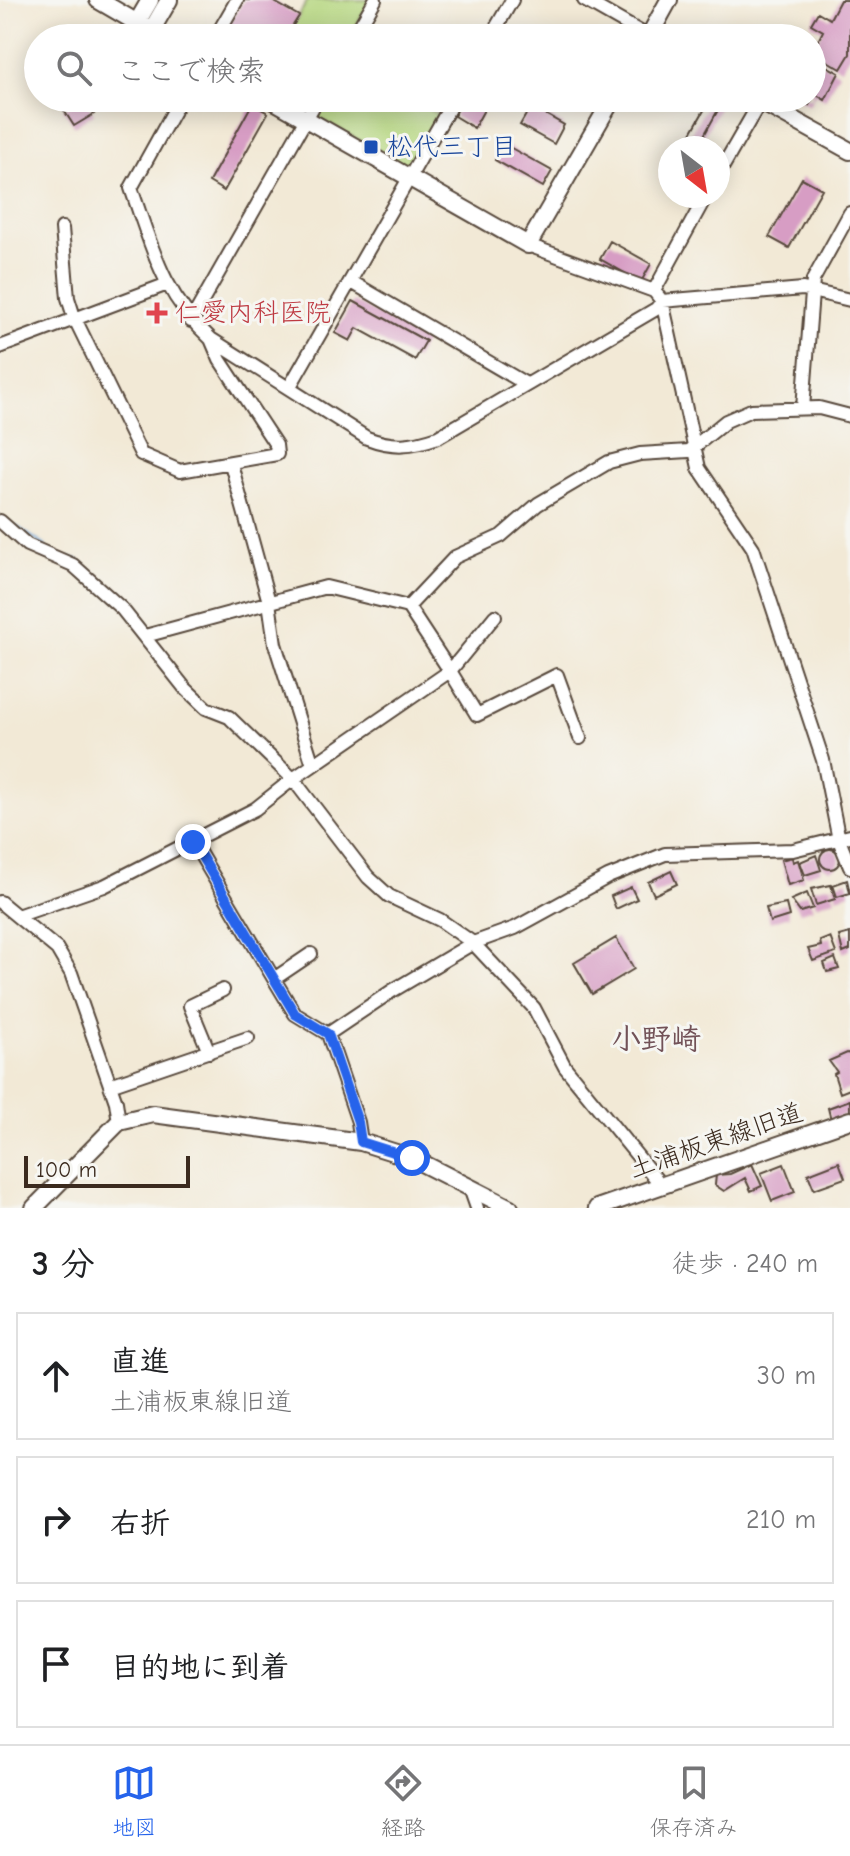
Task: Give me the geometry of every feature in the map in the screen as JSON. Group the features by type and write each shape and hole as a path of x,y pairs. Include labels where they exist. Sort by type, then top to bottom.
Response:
{"street":[{"path":"98,0 137,24"},
{"path":"150,0 150,24"},
{"path":"155,24 169,0"},
{"path":"223,24 237,0"},
{"path":"361,24 375,0"},
{"path":"498,24 512,0"},
{"path":"584,0 625,24"},
{"path":"656,24 669,0"},
{"path":"173,112 131,188 165,285 191,321 211,339 367,438 387,446 404,446 438,437 656,309 658,296 700,208"},
{"path":"294,112 528,245 658,296 812,291 850,300"},
{"path":"191,321 310,112"},
{"path":"289,388 447,112"},
{"path":"528,245 605,112"},
{"path":"730,152 751,112"},
{"path":"779,112 850,151"},
{"path":"803,408 813,280 850,213"},
{"path":"62,228 68,298 74,317 141,454 180,471 277,454 276,445 220,360 211,339"},
{"path":"350,281 526,384"},
{"path":"0,347 165,285"},
{"path":"658,296 697,447 699,468 753,548 823,760 850,867"},
{"path":"408,607 455,557 501,536 538,504 609,462 697,447 738,415 751,410 832,409 850,416"},
{"path":"231,464 269,602 275,644 313,765"},
{"path":"0,521 27,545 73,565 122,609 206,708 229,717 293,779 368,877 389,896 440,920 473,943 534,1008 565,1067 661,1185"},
{"path":"145,636 326,587 408,607 477,715 557,675 580,738"},
{"path":"6,909 104,886 255,809 293,779 450,671 495,616"},
{"path":"328,1034 392,991 473,943 515,928 608,877 665,854 793,850 845,838"},
{"path":"193,842 295,1014 328,1034 358,1122 361,1142"},
{"path":"6,909 57,949 71,973 110,1085 119,1122"},
{"path":"274,979 311,954"},
{"path":"209,1052 190,1006 223,990"},
{"path":"110,1085 248,1038"},
{"path":"34,1208 119,1122 153,1114 361,1142 412,1158 510,1208"},
{"name":"土浦板東線旧道","path":"597,1208 850,1120"},
{"path":"470,1188 477,1208"}],"green space":[{"path":"308,0 371,0 357,24 293,24"},
{"path":"317,112 434,112 439,115 406,166 320,119"}],"building":[{"path":"244,0 271,0 299,16 294,24 229,24"},
{"path":"840,0 850,0 850,54 841,69 826,60 826,24 811,24 818,12 830,19"},
{"path":"826,66 839,73 826,98"},
{"path":"65,112 93,112 94,114 74,126"},
{"path":"248,112 268,113 224,191 209,182"},
{"path":"456,112 483,112 474,128 454,116"},
{"path":"528,112 541,112 564,125 554,144 520,125"},
{"path":"703,112 717,112 704,136 692,136"},
{"path":"504,144 552,171 543,187 495,160"},
{"path":"802,178 822,189 789,248 769,237"},
{"path":"610,241 651,264 641,282 600,259"},
{"path":"353,301 426,341 415,360 357,328 350,341 335,333"},
{"path":"830,849 837,852 840,859 837,866 830,869 823,866 820,859 823,852"},
{"path":"816,855 821,870 805,875 800,862"},
{"path":"792,857 793,862 798,860 804,880 788,885 781,860"},
{"path":"671,871 677,884 654,895 648,882"},
{"path":"847,880 850,893 837,897 833,885"},
{"path":"831,885 835,899 816,905 811,889"},
{"path":"631,887 637,899 616,909 611,896"},
{"path":"807,893 813,908 800,912 791,900"},
{"path":"786,904 789,916 770,922 766,908"},
{"path":"850,933 850,950 843,953 839,936"},
{"path":"830,937 836,953 813,961 808,949 821,946 820,941"},
{"path":"616,938 634,969 592,994 574,963"},
{"path":"835,958 839,969 827,972 824,963"},
{"path":"850,1054 850,1089 840,1093 834,1074 837,1072 829,1061"},
{"path":"850,1100 850,1113 831,1120 828,1108"},
{"path":"839,1162 845,1178 814,1189 808,1174"},
{"path":"752,1164 762,1186 751,1191 745,1178 724,1191 715,1185 716,1175 730,1174"},
{"path":"784,1164 795,1192 772,1201 761,1173"}],"waterway":[{"path":"15,526 45,546"},
{"path":"70,558 77,560 116,595"},
{"path":"127,606 149,629"}],"place":[{"name":"松代三丁目","path":"371,147"},
{"name":"仁愛内科医院","path":"157,313"}],"district":[{"name":"小野崎","path":"656,1039"}],"route":[{"path":"193,842 295,1014 328,1034 358,1122 361,1142 412,1158"}]}
